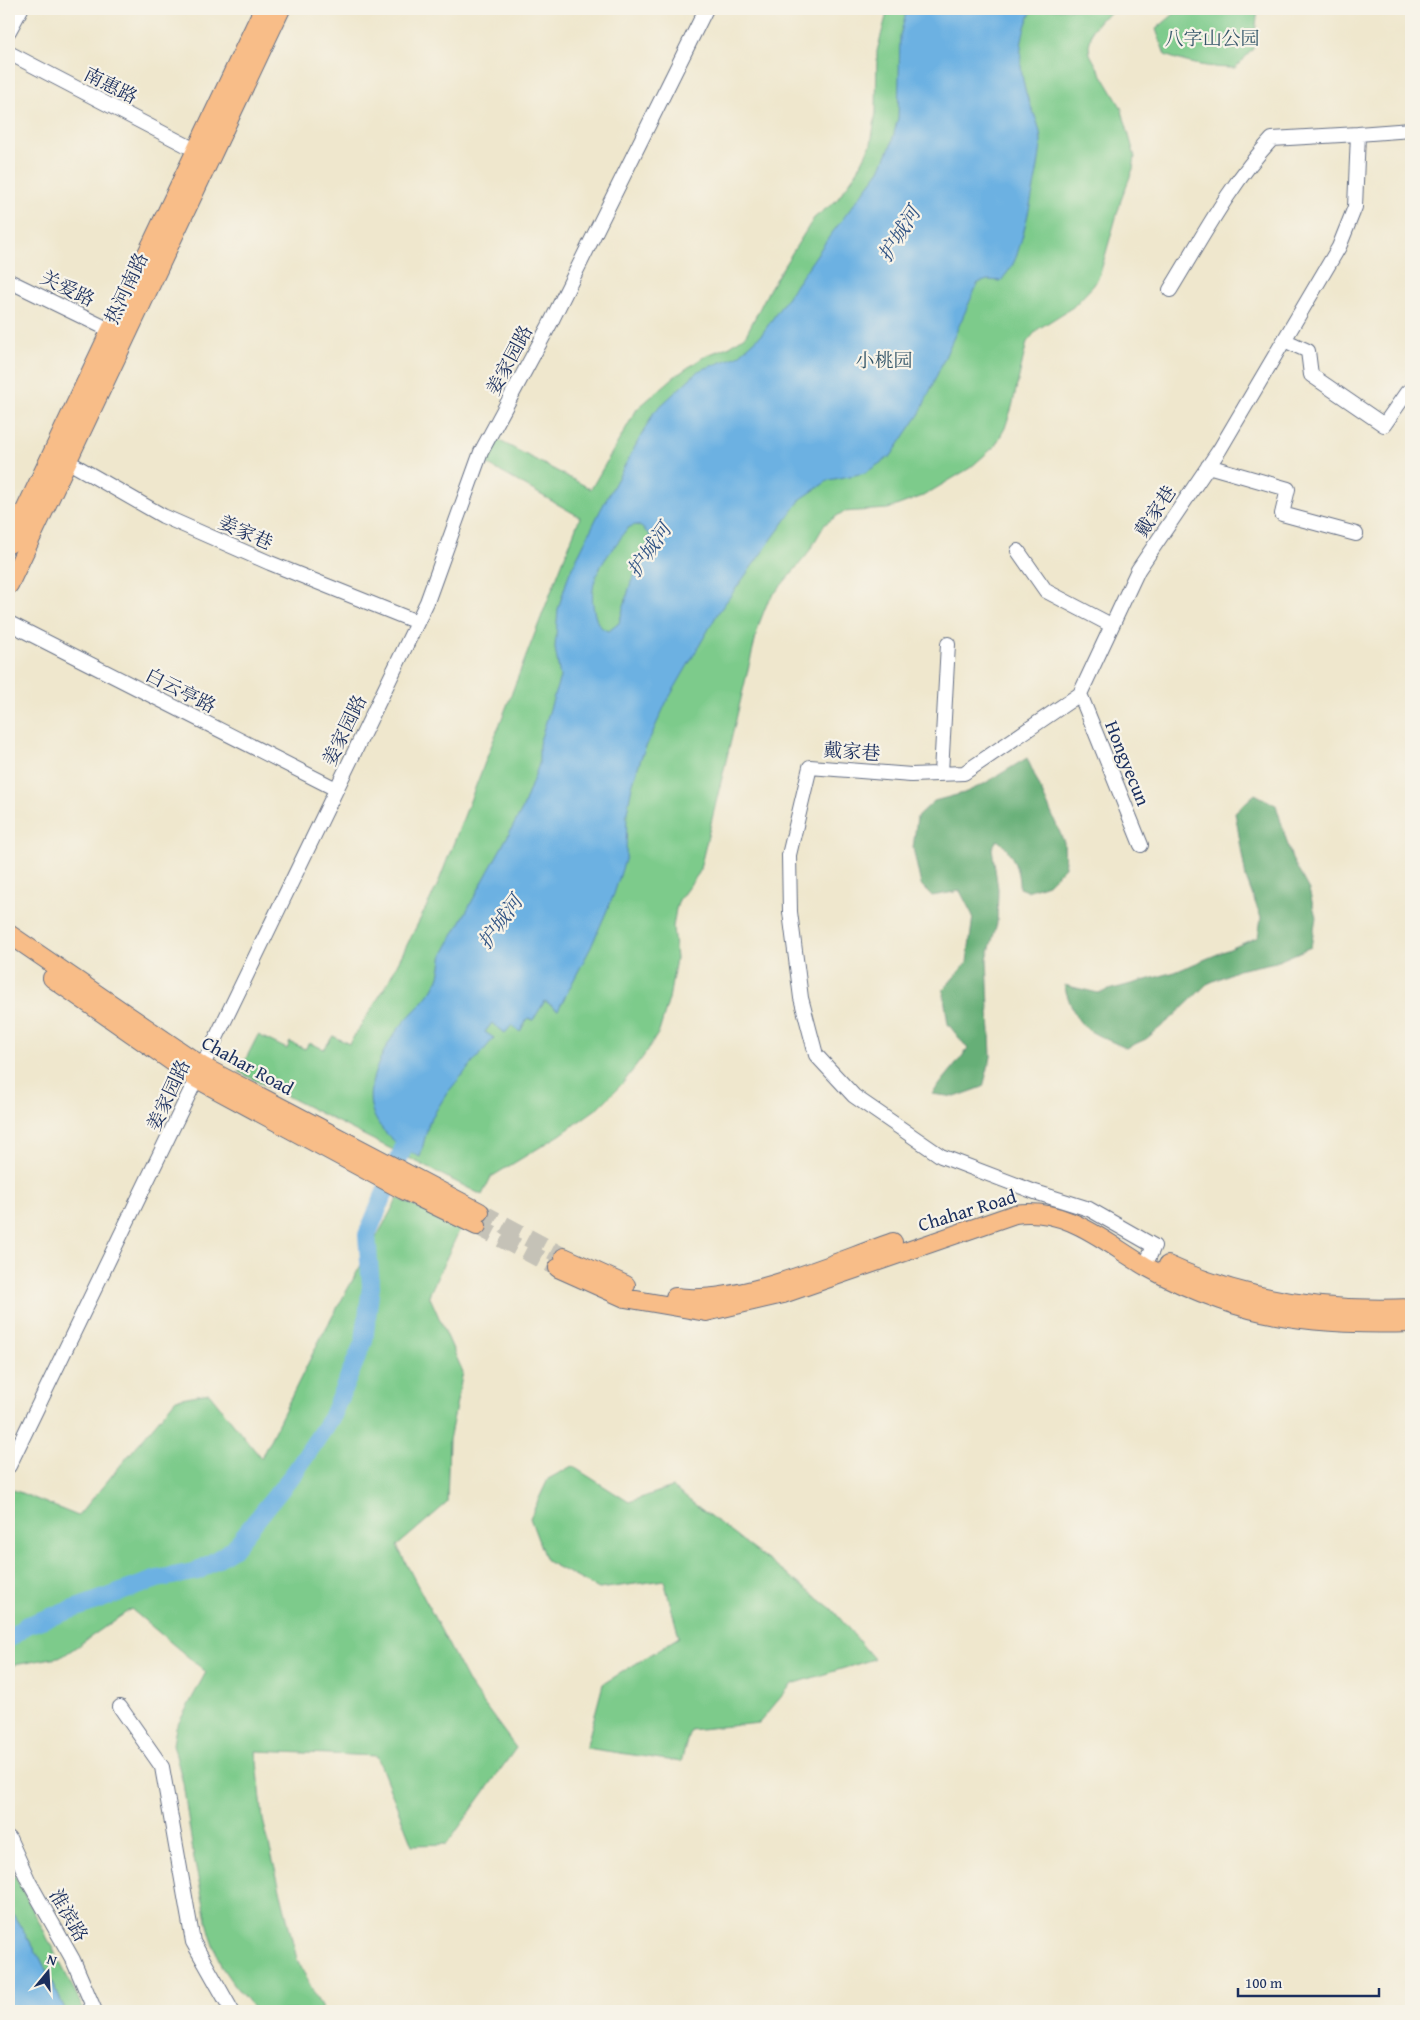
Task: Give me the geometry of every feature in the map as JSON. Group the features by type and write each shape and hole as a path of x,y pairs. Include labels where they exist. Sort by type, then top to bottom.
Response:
{"main road":[{"name":"热河南路","path":"9,585 60,457 203,154 263,9"},
{"name":"热河南路","path":"203,154 281,9"},
{"name":"热河南路","path":"9,544 60,457"},
{"name":"Chahar Road","path":"9,934 200,1072"},
{"name":"Chahar Road","path":"9,948 200,1072 407,1184 478,1219"},
{"name":"Chahar Road","path":"561,1263 655,1294 704,1299 749,1291 975,1214 1012,1204 1026,1203 1052,1206 1082,1215 1148,1261 1222,1300 1273,1314 1325,1321 1380,1324 1411,1323"},
{"name":"Chahar Road","path":"1148,1261 1249,1294 1329,1306 1384,1309 1411,1308"}],"street":[{"path":"9,30 21,9"},
{"name":"姜家园路","path":"9,1466 427,602 481,452 550,324 706,9"},
{"name":"南惠路","path":"9,54 203,154"},
{"path":"1170,290 1231,191 1251,162 1272,139 1411,130"},
{"name":"戴家巷","path":"1148,1261 1154,1246 1089,1209 1035,1192 941,1156 854,1096 816,1055 801,998 790,912 789,855 810,767 911,775 964,773 1080,694 1138,570 1208,466 1339,247 1354,207 1358,134"},
{"name":"关爱路","path":"9,280 118,334"},
{"path":"1284,340 1308,351 1311,376 1384,425 1407,392 1411,394"},
{"name":"姜家巷","path":"60,457 163,516 270,563 417,622"},
{"path":"1208,466 1288,489 1282,514 1356,534"},
{"path":"1018,551 1046,591 1111,625"},
{"name":"白云亭路","path":"9,624 336,790"},
{"path":"941,774 948,644"},
{"name":"Hongyecun","path":"1080,694 1140,845"},
{"path":"120,1707 162,1767 193,1942 232,2011"},
{"name":"淮滨路","path":"9,1838 29,1882 73,1960 95,2011"}],"green space":[{"name":"小桃园","path":"888,9 1116,9 1101,19 1093,29 1089,45 1090,54 1121,107 1135,157 1133,169 1121,200 1100,274 1094,285 1073,307 1038,329 1027,342 1012,407 1005,428 995,446 970,468 923,496 888,509 843,512 825,524 807,555 768,601 759,624 699,873 679,900 676,909 673,927 676,959 669,999 659,1032 623,1083 599,1107 560,1135 491,1177 482,1195 239,1072 258,1035 287,1049 290,1042 305,1049 309,1043 324,1049 333,1036 349,1044 386,986 437,886 580,517 485,463 498,440 591,489 637,409 674,377 705,356 730,346 746,335 770,288 814,218 836,201 857,172 871,144 876,112 877,51"},
{"name":"八字山公园","path":"1180,9 1258,9 1253,49 1235,68 1200,65 1165,55 1156,29"},
{"path":"1027,758 1064,842 1065,867 1048,884 1027,891 1019,888 1014,861 1002,844 997,840 992,848 998,889 997,923 987,959 991,1057 983,1087 955,1097 932,1094 968,1049 948,1024 943,990 967,962 973,916 960,891 932,896 921,885 913,848 917,817 934,801 964,793 982,785"},
{"path":"1255,794 1276,805 1292,859 1309,890 1316,917 1311,947 1276,962 1238,970 1207,984 1173,1017 1146,1039 1126,1048 1084,1027 1074,1012 1064,985 1098,993 1175,972 1258,937 1261,918 1246,878 1235,812"},
{"path":"398,1198 460,1229 429,1295 463,1372 449,1440 447,1503 397,1546 469,1684 516,1748 447,1844 412,1845 377,1756 256,1751 263,1820 297,1959 323,2011 256,2011 221,1966 210,1934 194,1859 183,1783 173,1744 176,1728 206,1672 131,1609 63,1656 9,1666 9,1488 78,1516 176,1399 209,1393 261,1458 320,1339"},
{"path":"572,1466 629,1502 672,1487 832,1609 874,1659 792,1684 759,1723 690,1730 681,1762 586,1748 603,1684 679,1637 664,1580 599,1589 546,1561 530,1518 548,1479"},
{"path":"9,1864 85,2011 66,2011 40,1958 9,1908"}],"water":[{"name":"护城河","path":"907,9 1033,9 1024,29 1021,61 1023,82 1039,128 1041,140 1035,182 1014,262 1001,281 988,280 978,283 920,413 891,456 865,473 829,480 801,499 718,613 666,703 641,758 632,786 627,812 626,857 614,894 591,947 558,1010 545,1001 533,1020 528,1018 520,1032 512,1025 505,1033 492,1023 485,1032 494,1038 447,1093 429,1122 420,1157 397,1143 378,1123 371,1106 371,1086 378,1065 394,1035 434,988 439,975 443,954 522,810 539,764 539,744 560,677 555,648 558,609 569,574 601,509 654,412 698,371 738,356 762,334 829,237 880,170 891,145 898,118 900,36","holes":["636,525 650,535 644,558 631,582 619,623 609,631 601,627 595,615 593,594 596,576 627,529"]},
{"path":"9,1908 40,1958 66,2011 9,2011"}],"waterway":[{"path":"9,1639 27,1625 157,1579 198,1571 233,1549 295,1472 331,1418 364,1341 371,1286 367,1235 403,1149 405,1126"}],"tunnel":[{"path":"480,1212 564,1257"},
{"path":"477,1226 558,1268"}]}
